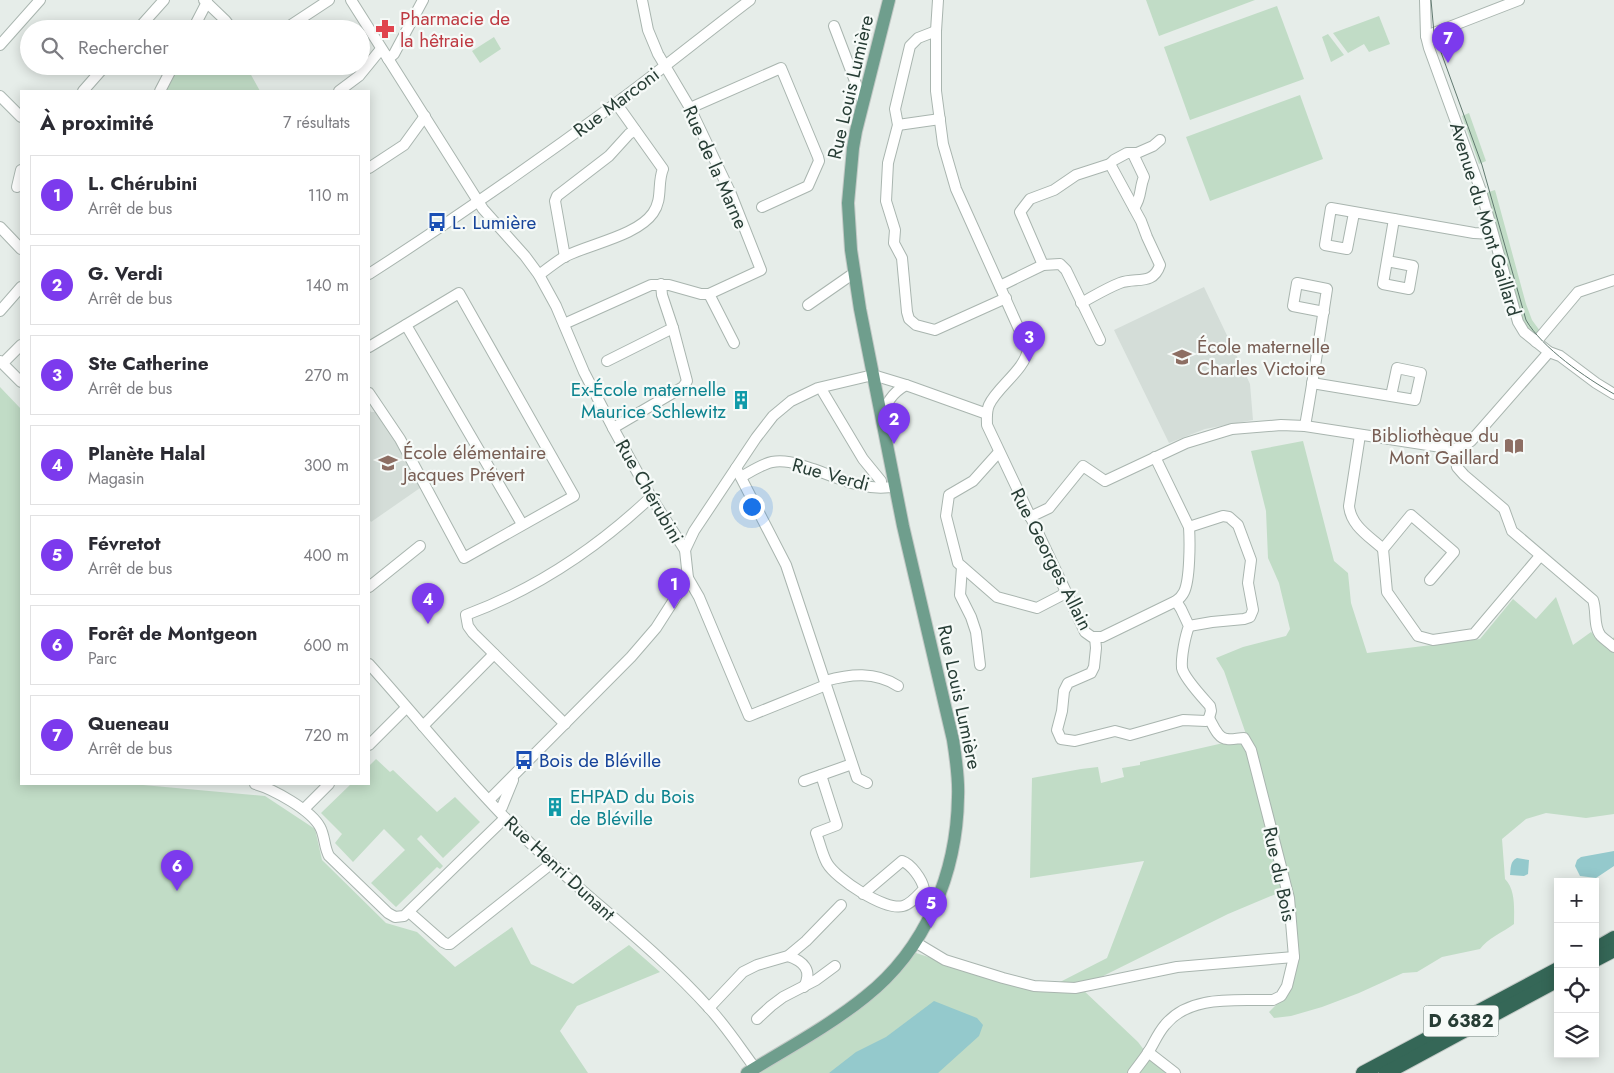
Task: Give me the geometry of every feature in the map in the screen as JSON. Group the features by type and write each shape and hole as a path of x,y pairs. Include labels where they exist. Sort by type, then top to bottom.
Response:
{"highway":[{"path":"1599,947 1614,938"},
{"path":"1599,958 1614,950"},
{"name":"D 6382","path":"1363,1073 1554,971"},
{"name":"D 6382","path":"1386,1073 1554,982"}],"main road":[{"name":"Rue Louis Lumière","path":"751,1071 836,1018 866,996 894,970 915,942 934,909 950,864 957,818 957,770 953,740 882,427 851,250 848,203 853,148 889,0"}],"street":[{"path":"22,20 40,0"},
{"path":"146,20 164,0"},
{"path":"299,20 329,0"},
{"name":"Rue Chérubini","path":"350,0 363,20"},
{"path":"388,59 394,54 423,0"},
{"name":"Rue de la Marne","path":"642,0 648,30 658,54 690,108 731,194 761,270 709,294"},
{"name":"Rue Marconi","path":"370,273 479,202 616,103 750,0"},
{"path":"898,686 888,680 874,676 849,676 825,683 749,716 699,597 688,578 685,550 694,531 736,468 773,416 791,401 818,388 873,375 986,414 989,404 1024,361 1028,353 1024,337 956,189 943,144 936,91 938,0"},
{"name":"Avenue du Mont Gaillard","path":"1425,0 1426,36 1429,48 1476,178 1518,322 1524,332 1548,352 1560,356 1596,384 1614,394"},
{"path":"1426,36 1519,0"},
{"path":"197,20 206,1 226,20"},
{"path":"0,44 20,22"},
{"path":"834,26 863,102"},
{"name":"Rue Chérubini","path":"370,32 483,209 525,256 539,275 564,324 584,372 651,497 685,550"},
{"path":"936,32 918,38 910,46 895,109 898,125 888,163 886,201 895,230 894,243 902,258 906,312 916,325 935,330 1006,298"},
{"path":"370,62 381,49"},
{"path":"690,108 781,68 819,162 808,186 762,207"},
{"path":"84,90 97,75"},
{"path":"161,90 168,75"},
{"path":"340,90 360,75"},
{"path":"1,99 20,116"},
{"path":"539,275 564,257 638,226 654,212 658,204 660,176 663,169 616,103"},
{"path":"370,167 404,145 425,116"},
{"path":"898,125 940,119"},
{"path":"564,257 555,201 557,196 609,156 635,130"},
{"path":"1043,265 1020,212 1030,199 1054,190 1076,175 1110,164 1127,153 1133,154 1153,146 1160,140"},
{"path":"1133,154 1144,177 1141,184 1140,199 1134,208"},
{"path":"1081,303 1122,282 1144,280 1155,275 1159,270 1160,265 1134,208 1110,164"},
{"path":"18,187 20,176"},
{"path":"1354,213 1474,233 1492,234"},
{"path":"1388,261 1394,219"},
{"path":"0,227 20,248"},
{"path":"1000,286 1043,265 1060,264 1066,270 1100,340"},
{"path":"808,305 854,273"},
{"path":"1536,342 1578,292 1614,280"},
{"path":"614,428 683,387 687,381 662,295 661,284"},
{"path":"564,324 651,285 661,284 709,294 734,343"},
{"path":"0,311 20,288"},
{"path":"370,346 459,294 574,496 464,558 400,439 370,394"},
{"path":"1305,426 1324,312"},
{"path":"406,324 522,524"},
{"path":"607,361 673,328"},
{"path":"20,346 1,362 20,381"},
{"path":"1030,517 1049,508 1084,466 1105,481 1186,443 1232,429 1281,425 1305,426 1454,449 1463,447 1471,441 1548,352"},
{"path":"1312,384 1392,396"},
{"path":"882,427 887,403 892,395 906,385"},
{"path":"823,392 863,459 881,481 881,487"},
{"name":"Rue Georges Allain","path":"986,414 987,426 1085,632 1092,637 1102,637 1176,602"},
{"path":"1360,435 1349,506 1350,516 1356,525 1383,549 1387,592 1418,636 1432,640 1474,634 1540,556"},
{"path":"1454,449 1458,467 1464,475 1504,509 1512,531 1593,600 1596,606 1598,630 1610,644"},
{"path":"999,452 973,481 949,495 946,516 958,563 997,597 1007,601 1037,608 1066,593"},
{"path":"1095,637 1094,667 1091,673 1068,683 1064,691 1062,711 1056,730 1061,739 1075,741 1115,731 1130,735 1183,720 1206,721 1209,718 1210,706 1182,669 1185,638 1189,626 1176,602 1183,594 1187,584 1189,527 1155,457"},
{"name":"Rue Verdi","path":"741,477 771,462 792,462 840,479 873,487 887,488 895,486"},
{"path":"736,468 786,565 857,778 867,783"},
{"path":"565,724 473,633 468,626 466,615 518,592 572,562 625,522 651,497"},
{"path":"1189,527 1223,516 1229,517 1238,525 1251,560 1248,583 1253,610 1250,617 1244,619 1189,626"},
{"path":"1383,549 1411,516 1454,552 1430,580"},
{"path":"370,586 420,546"},
{"path":"962,567 960,595 976,632 980,665"},
{"path":"490,800 656,628 688,578"},
{"path":"1610,644 1614,632"},
{"path":"422,726 494,654"},
{"name":"Rue Henri Dunant","path":"370,665 502,814 552,863 666,964 710,1008 731,1034 751,1071"},
{"path":"370,744 406,708"},
{"name":"Rue du Bois","path":"1133,1073 1165,1024 1176,1013 1200,1003 1274,1000 1280,996 1287,986 1294,956 1289,898 1251,750 1244,738 1228,740 1223,738 1209,718"},
{"path":"804,781 852,764"},
{"path":"257,785 304,809 318,823 326,851 330,856 388,913 400,917 408,912 502,814 502,807 516,774"},
{"path":"821,775 838,825 816,833 827,863 833,871 863,894 897,907 906,906 924,889 908,863 902,861 863,894"},
{"path":"304,809 328,785"},
{"path":"408,912 442,942 450,944 552,863"},
{"path":"710,1008 743,972 757,965 788,956 806,941 841,905"},
{"path":"915,942 944,960 1003,978 1034,986 1075,988 1176,967 1294,956"},
{"path":"788,956 799,960 806,968 808,974 804,987"},
{"path":"757,1019 770,1006 783,997 804,987 835,966"},
{"path":"1148,1052 1175,1073"}],"shaded area":[{"name":"École maternelle Charles Victoire","path":"1204,287 1250,384 1253,420 1205,429 1169,443 1114,330"},
{"name":"École élémentaire Jacques Prévert","path":"370,410 376,412 393,438 420,488 371,522"}],"green space":[{"path":"1146,0 1255,0 1159,36"},
{"path":"1277,6 1304,79 1190,120 1164,47"},
{"path":"1379,16 1390,44 1369,52 1364,44 1348,53 1333,33"},
{"path":"1328,34 1344,55 1331,62 1322,37"},
{"path":"494,37 501,49 480,63 472,51"},
{"path":"174,75 251,75 259,90 167,90"},
{"path":"1300,95 1323,159 1210,201 1186,137"},
{"path":"1469,113 1486,161 1479,164 1462,116"},
{"path":"1495,190 1526,304 1532,320 1540,331 1537,334 1533,335 1522,323 1485,193"},
{"path":"0,387 20,408 20,785 143,785 265,796 315,829 322,860 386,923 417,932 455,967 512,927 531,964 573,984 629,945 660,972 577,1006 560,1031 588,1073 0,1073"},
{"path":"1303,441 1334,561 1348,573 1351,603 1367,653 1480,639 1513,599 1536,619 1556,597 1573,645 1591,632 1606,646 1614,637 1614,814 1586,818 1546,813 1526,819 1502,839 1505,879 1509,884 1514,900 1514,924 1491,939 1480,949 1442,957 1417,972 1403,973 1322,1007 1291,1016 1274,1018 1269,1012 1288,993 1289,951 1283,891 1228,914 1091,982 1082,989 1144,1050 1171,1073 758,1073 837,1024 877,995 913,952 1015,985 1060,982 1107,958 1144,861 1030,878 1032,778 1098,767 1101,783 1124,777 1122,768 1140,765 1140,762 1247,737 1224,671 1216,658 1243,647 1286,636 1290,629 1279,583 1268,558 1266,511 1251,451"},
{"path":"376,759 390,772 393,770 437,812 455,797 480,822 443,858 421,835 417,839 443,866 440,869 437,867 396,907 371,883 405,850 384,829 353,862 335,843 342,834 321,813 350,785 370,785 370,765"}],"water":[{"path":"1614,851 1614,866 1596,878 1580,876 1575,866 1577,860 1581,857"},
{"path":"1517,858 1529,860 1528,874 1524,876 1510,875 1512,863"},
{"path":"934,1001 977,1018 983,1025 979,1036 938,1073 829,1073 856,1052 886,1037"}],"tram line":[{"path":"1431,0 1434,33 1482,165 1526,320 1533,331 1553,352 1591,380 1614,394"}],"place":[{"name":"Pharmacie de la hêtraie","path":"385,29"},
{"name":"Queneau","path":"1448,63"},
{"name":"L. Lumière","path":"437,222"},
{"name":"École maternelle Charles Victoire","path":"1182,357"},
{"name":"Ste Catherine","path":"1029,362"},
{"name":"Ex-École maternelle Maurice Schlewitz","path":"741,400"},
{"name":"G. Verdi","path":"894,444"},
{"name":"Bibliothèque du Mont Gaillard","path":"1514,446"},
{"name":"École élémentaire Jacques Prévert","path":"388,463"},
{"name":"L. Chérubini","path":"674,609"},
{"name":"Planète Halal","path":"428,624"},
{"name":"Bois de Bléville","path":"524,760"},
{"name":"EHPAD du Bois de Bléville","path":"555,807"},
{"name":"Forêt de Montgeon","path":"177,891"},
{"name":"Févretot","path":"931,928"}]}
